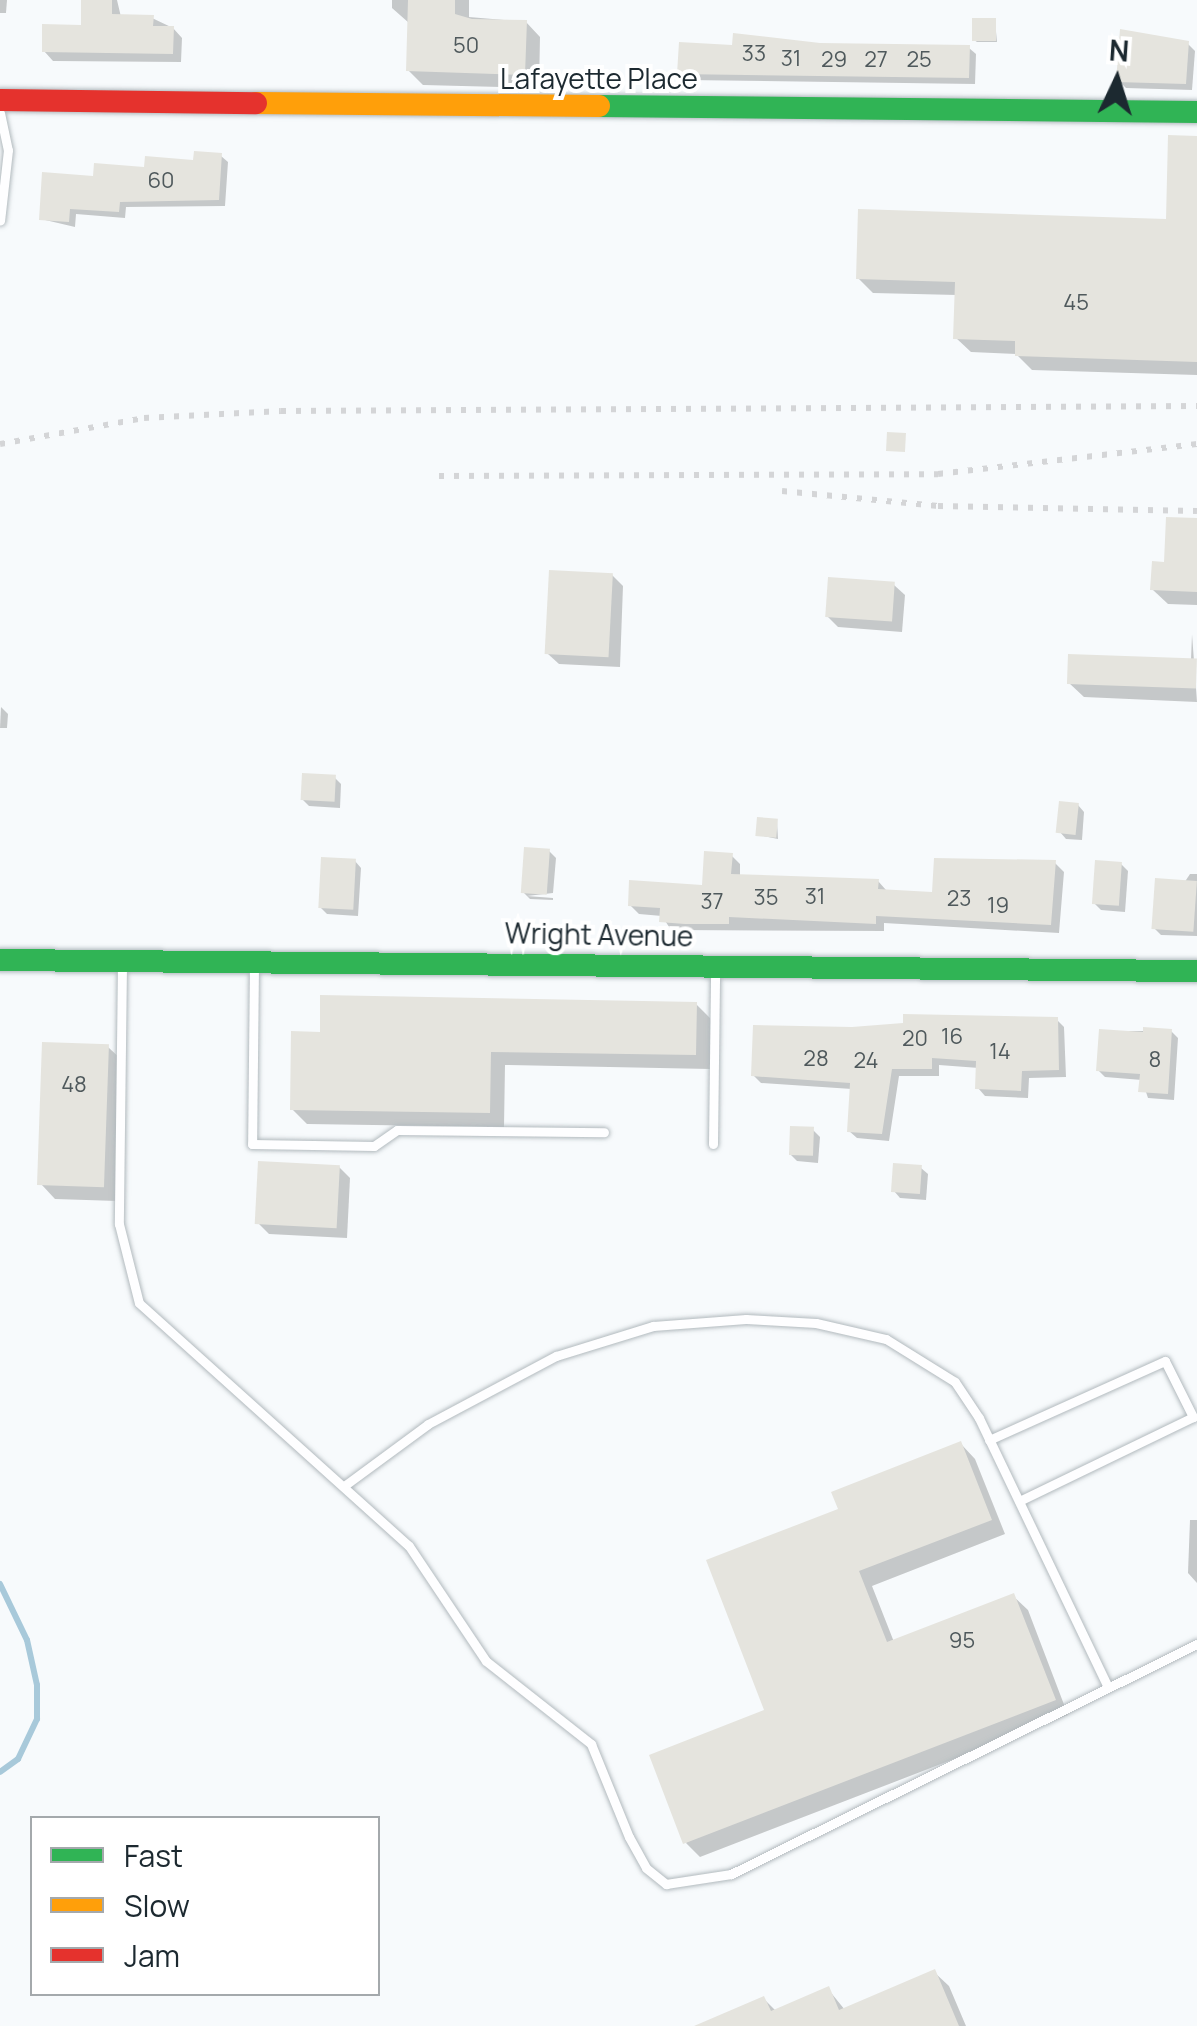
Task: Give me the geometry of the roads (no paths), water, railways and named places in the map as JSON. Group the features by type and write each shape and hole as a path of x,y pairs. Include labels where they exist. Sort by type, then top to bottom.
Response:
{"street":[{"name":"Lafayette Place","path":"0,100 1197,112"},
{"name":"Wright Avenue","path":"0,960 1197,972"}],"lane":[{"path":"0,113 0,220"},
{"path":"122,961 119,1224 139,1303 409,1546 486,1661 591,1744 628,1837 646,1868 666,1884 731,1874 1197,1644"},
{"path":"254,961 252,1144 374,1146 397,1130 604,1132"},
{"path":"713,1144 716,966"},
{"path":"344,1486 428,1424 556,1356 696,1319 816,1324 886,1339 955,1382 1020,1501 1108,1687"},
{"path":"989,1440 1165,1361 1193,1417 1020,1501"}],"waterway":[{"path":"0,1584 27,1640 37,1685 37,1719 18,1759 0,1772"}],"railway":[{"path":"0,444 144,418 281,411 1197,406"},
{"path":"439,476 938,474 1197,444"},
{"path":"782,491 938,506 1197,511"}]}
